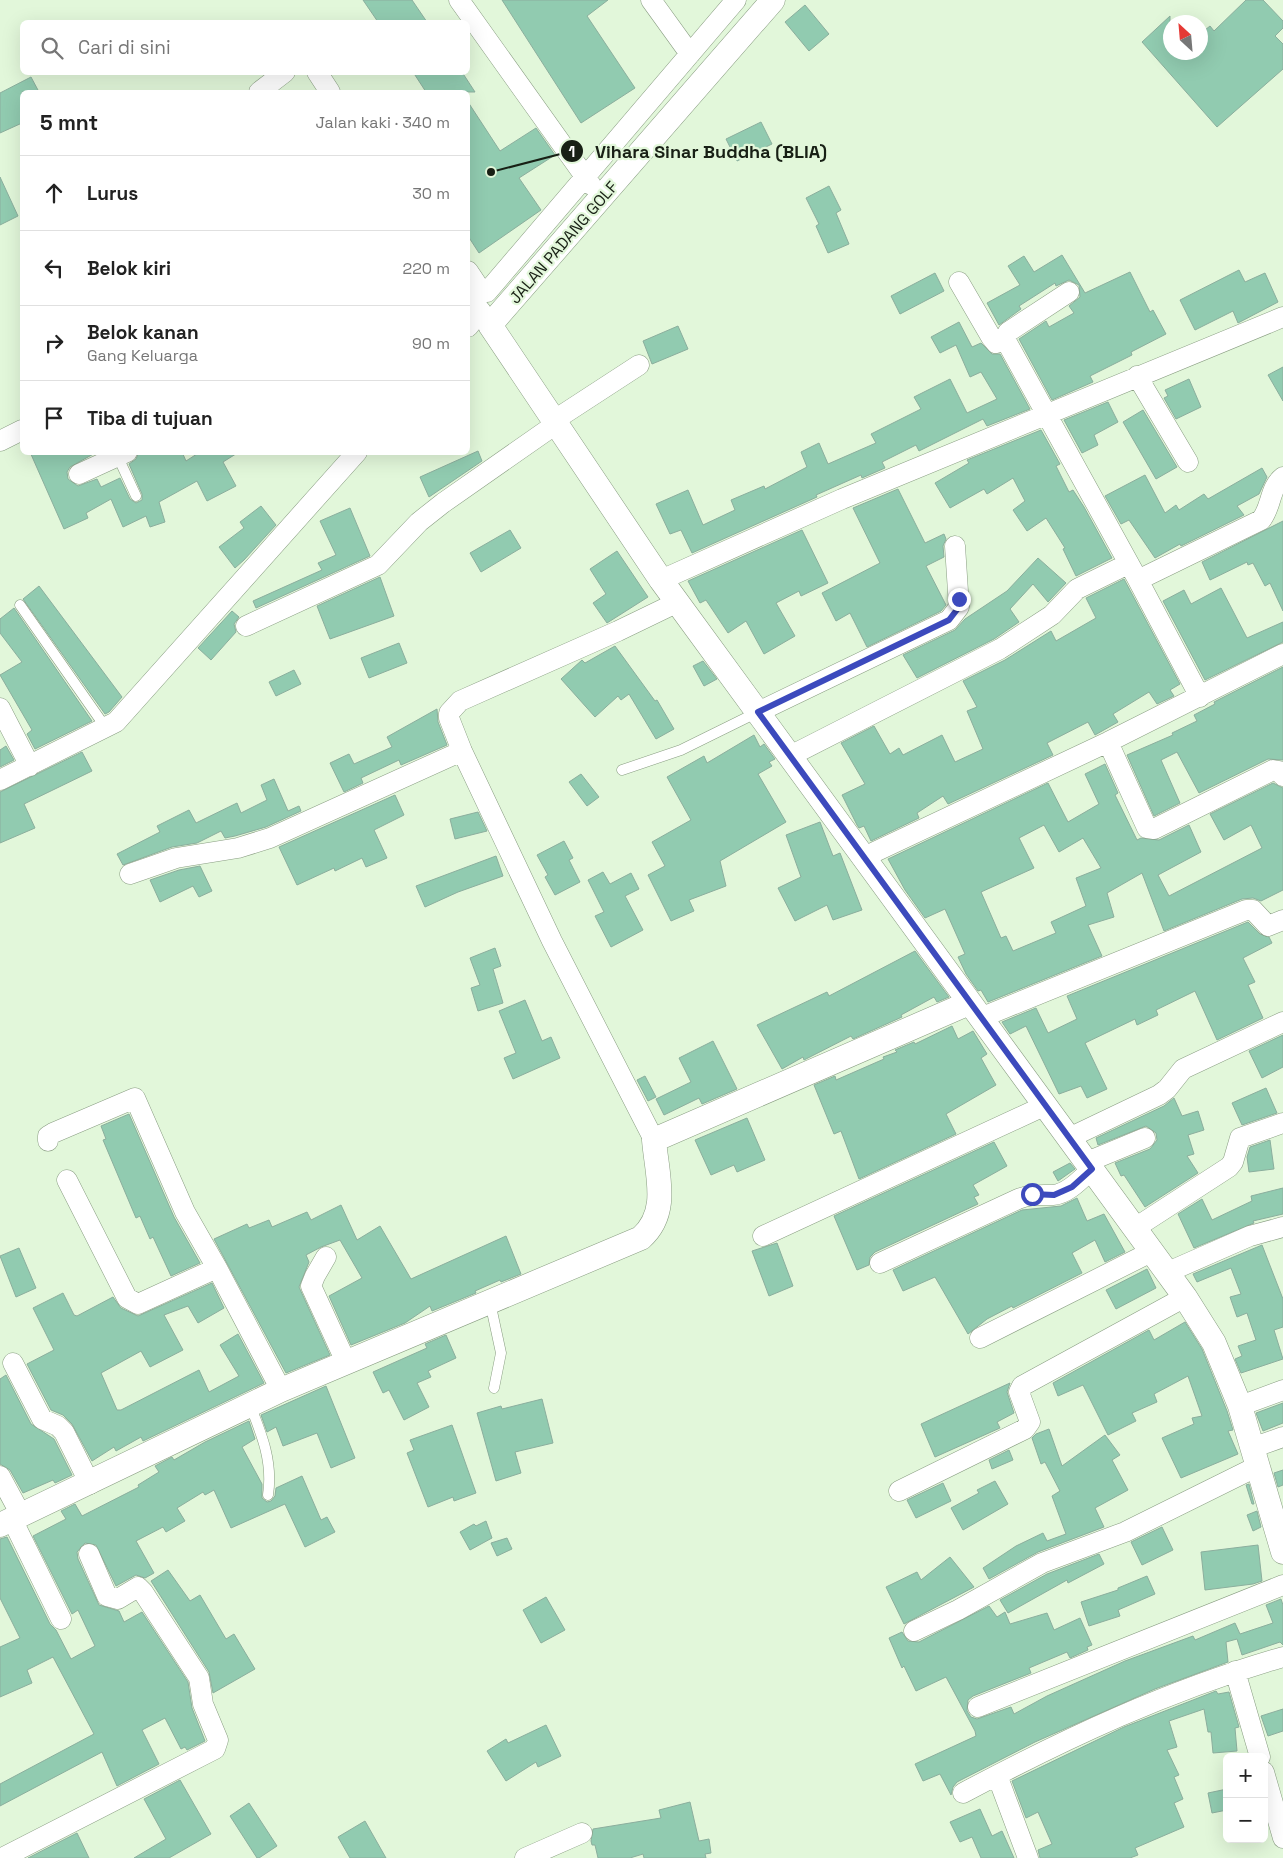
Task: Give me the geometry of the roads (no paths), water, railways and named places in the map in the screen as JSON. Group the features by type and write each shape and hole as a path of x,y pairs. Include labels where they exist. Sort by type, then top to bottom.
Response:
{"street":[{"path":"459,0 584,177 602,198"},
{"path":"651,0 690,54"},
{"path":"470,274 482,292 488,292 736,0"},
{"name":"JALAN PADANG GOLF","path":"480,321 602,198 773,0"},
{"path":"721,18 741,38"},
{"path":"262,90 281,75"},
{"path":"319,75 329,90"},
{"path":"959,282 990,337 996,343 1005,340"},
{"path":"1069,292 1008,332 1005,340 1200,697"},
{"path":"470,298 480,321 555,422 661,580 1044,1106 1168,1272 1214,1343 1240,1406 1283,1552"},
{"path":"661,580 842,499 1045,413 1283,317"},
{"path":"246,626 378,565 419,522 443,503 639,364"},
{"path":"1137,376 1188,462"},
{"path":"0,441 20,431"},
{"path":"79,474 122,455"},
{"path":"0,780 106,728 126,712 354,455"},
{"path":"790,756 1000,649 1052,615 1077,589 1133,572 1261,520 1266,514 1275,484 1283,477"},
{"path":"758,712 949,620 959,607 954,546"},
{"path":"11,1520 90,1484 281,1390 641,1238 650,1230 660,1206 654,1140 552,941 462,752 449,718 449,713 460,701 618,631 678,602"},
{"path":"864,857 1108,742 1283,654"},
{"path":"1,712 30,766"},
{"path":"1108,742 1147,828 1154,829 1273,770 1279,771 1283,776"},
{"path":"130,874 176,858 238,848 270,838 462,752"},
{"path":"654,1140 974,1010 1246,910 1253,910 1268,926 1283,920"},
{"path":"1069,1138 1159,1095 1167,1090 1182,1069 1283,1022"},
{"path":"48,1141 48,1136 53,1133 135,1098 185,1212 217,1268 281,1390"},
{"path":"763,1236 1044,1106"},
{"path":"1136,1228 1229,1167 1233,1162 1240,1138 1283,1123"},
{"path":"880,1264 1018,1199 1032,1194 1054,1195 1072,1187 1090,1166 1145,1138"},
{"path":"67,1180 127,1298 131,1302 138,1304 217,1268"},
{"path":"1168,1272 1250,1236 1283,1227"},
{"path":"980,1338 1153,1251"},
{"path":"326,1257 315,1276 312,1286 346,1362"},
{"path":"899,1492 1025,1429 1030,1422 1019,1392 1022,1386 1184,1297"},
{"path":"14,1363 42,1419 58,1426 64,1432 90,1484"},
{"path":"1240,1406 1283,1390"},
{"path":"914,1631 958,1610 1042,1563 1125,1532 1255,1457 1283,1437"},
{"path":"0,1476 11,1520 60,1619"},
{"path":"2,1858 215,1749 217,1745 217,1735 202,1704 198,1678 143,1592 138,1587 118,1599 107,1596 89,1554"},
{"path":"978,1707 1283,1585"},
{"path":"963,1793 1123,1714 1173,1693 1235,1671 1283,1657"},
{"path":"1235,1671 1259,1753"},
{"path":"997,1775 1028,1858"},
{"path":"1268,1786 1283,1838"},
{"path":"525,1858 582,1833"}],"lane":[{"path":"122,455 136,496"},
{"path":"20,605 106,728"},
{"path":"622,770 681,750 758,712"},
{"path":"490,1302 501,1353 494,1388"},
{"path":"250,1405 265,1441 270,1466 268,1495"}],"place":[{"name":"Vihara Sinar Buddha (BLIA)","path":"491,172"}]}
